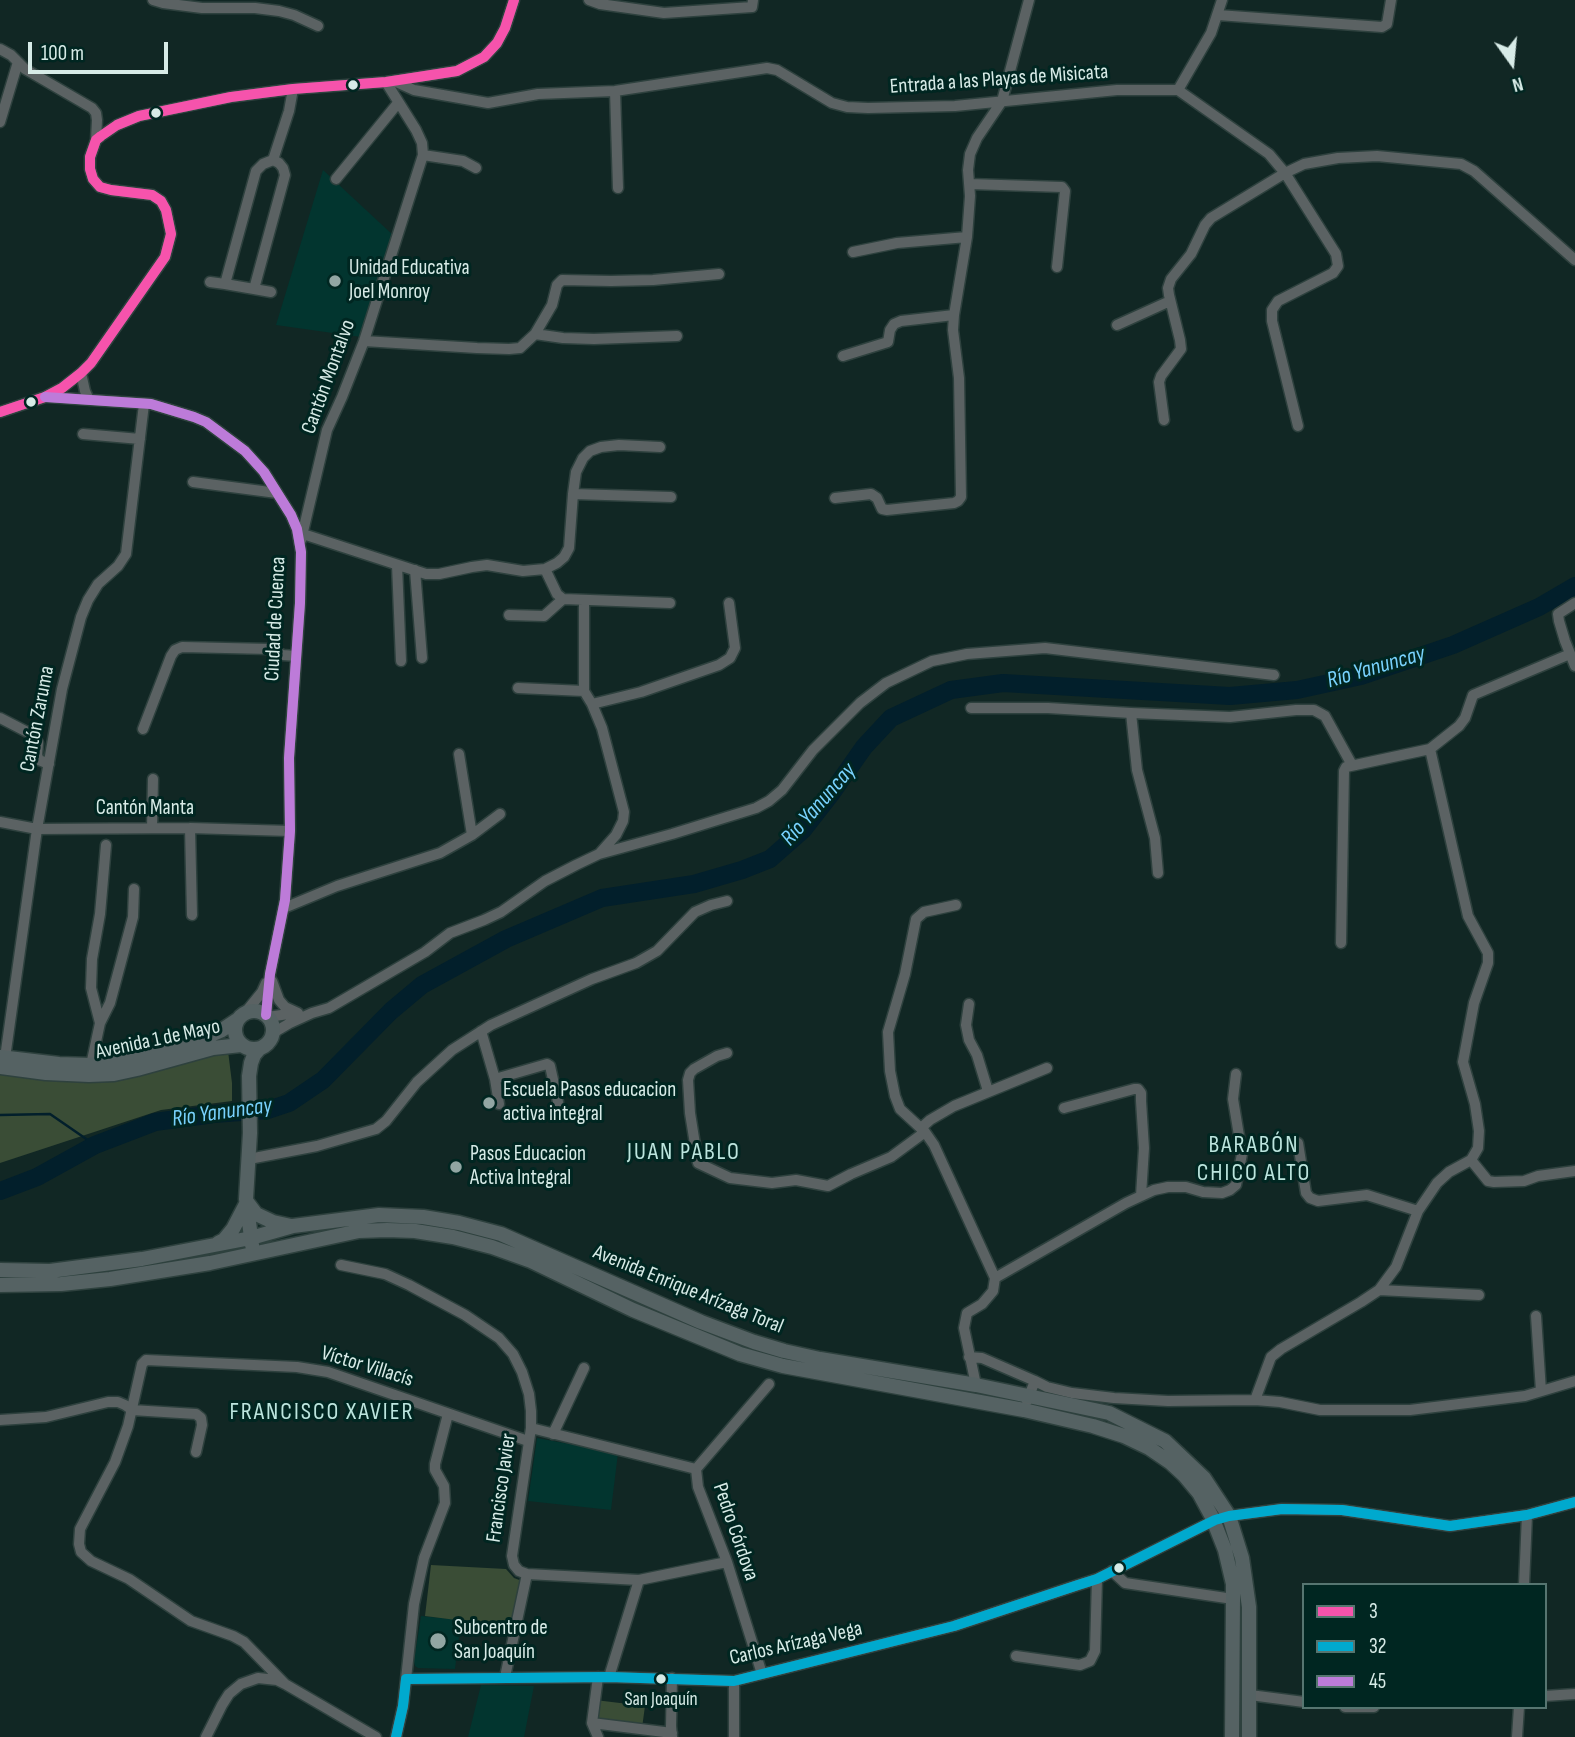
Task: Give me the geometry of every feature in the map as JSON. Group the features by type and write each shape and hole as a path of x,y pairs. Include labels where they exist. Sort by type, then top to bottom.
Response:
{"main road":[{"path":"248,1079 254,1055 273,1033 267,1016 256,1011 241,1016 234,1030 242,1045 248,1079 250,1133 247,1202 254,1253"},
{"name":"Avenida 1 de Mayo","path":"2,1060 91,1065 133,1058 197,1041 222,1030 241,1016"},
{"name":"Avenida 1 de Mayo","path":"2,1060 67,1074 114,1074 213,1048 242,1045"},
{"path":"242,1045 251,1049 260,1048"},
{"path":"247,1202 256,1214 273,1222 293,1226"},
{"path":"215,1245 233,1230 247,1202"},
{"name":"Avenida Enrique Arízaga Toral","path":"0,1270 50,1270 142,1259 251,1238 293,1226 379,1215 423,1217 501,1234 701,1322 784,1351 975,1385 1032,1388 1109,1413 1165,1441 1204,1478 1242,1558 1249,1607 1249,1737"},
{"name":"Avenida Enrique Arízaga Toral","path":"0,1285 61,1284 110,1279 210,1263 359,1231 415,1231 492,1247 531,1261 633,1310 740,1354 783,1366 1024,1410 1125,1436 1171,1463 1222,1518 1225,1550 1233,1584 1232,1737"}],"street":[{"path":"96,140 117,125 139,116 231,97 390,81 447,73 466,67 484,57 498,43 514,0"},
{"path":"589,0 600,4 635,5 664,13 694,6 752,7 753,0"},
{"path":"835,498 871,494 877,498 882,509 887,510 946,505 958,501 962,491 960,378 954,342 954,315 967,237 970,154 977,138 1002,101 1029,0"},
{"path":"1222,0 1210,33 1178,89 1269,154 1285,173 1336,254 1338,266 1333,273 1278,301 1272,310 1272,321 1298,426"},
{"path":"1218,15 1382,27 1387,24 1391,0"},
{"path":"160,1 279,11 318,26"},
{"path":"0,49 11,55 25,69 92,108 96,113 96,140 90,157 93,179 100,187 152,195 162,201 171,234 165,257 91,363 62,388 45,397 0,412"},
{"path":"0,122 18,62"},
{"name":"Entrada a las Playas de Misicata","path":"390,81 414,90 488,103 538,94 615,91 766,68 777,70 832,103 868,108 943,106 1117,90 1178,89"},
{"path":"390,81 398,103 422,143 423,155 463,161 476,168"},
{"path":"273,160 289,111 293,89"},
{"path":"615,91 618,188"},
{"path":"336,179 398,103"},
{"name":"Cantón Montalvo","path":"302,538 327,430 364,341 423,155"},
{"path":"1164,420 1161,376 1181,349 1168,288 1171,279 1191,254 1211,218 1304,164 1338,158 1377,156 1461,163 1474,171 1575,260"},
{"path":"225,284 256,171 273,160 284,168 285,175 254,289"},
{"path":"970,184 1062,187 1065,191 1057,267"},
{"path":"853,252 897,243 967,237"},
{"path":"364,341 520,348 535,334 552,305 556,285 562,281 643,280 719,274"},
{"path":"210,282 271,292"},
{"path":"1117,325 1170,300"},
{"path":"843,356 888,342 890,330 894,324 901,321 954,315"},
{"path":"535,334 594,339 677,336"},
{"path":"81,373 89,400"},
{"name":"Ciudad de Cuenca","path":"45,397 151,404 206,422 245,451 264,472 302,538 289,758 290,831 284,908 270,974 267,1016"},
{"name":"Cantón Zaruma","path":"2,1060 37,829 62,689 81,617 98,584 118,566 126,554 144,404"},
{"path":"83,434 139,439"},
{"path":"302,538 426,574 487,565 523,571 545,569 564,557 569,548 576,472 583,458 590,451 601,447 660,447"},
{"path":"194,482 277,493"},
{"path":"573,495 671,498"},
{"path":"394,563 398,660"},
{"path":"545,569 557,594 563,599 670,603"},
{"path":"415,570 422,657"},
{"path":"509,615 544,616 563,599"},
{"path":"584,601 584,691 602,728 624,812 624,821 616,835 599,854"},
{"path":"592,704 641,692 719,665 730,658 735,648 729,603"},
{"path":"1575,603 1558,614 1575,666"},
{"path":"144,729 175,650 182,647 271,649 296,656"},
{"path":"273,1033 340,1002 425,953 450,933 501,912 545,881 599,854 756,808 769,801 782,790 813,750 859,704 887,683 932,661 967,654 1045,648 1274,675"},
{"path":"1341,943 1346,767 1430,749 1459,726 1465,718 1473,695 1570,654"},
{"path":"518,688 584,691"},
{"path":"971,708 1048,708 1230,717 1314,710 1325,716 1352,765"},
{"path":"1131,713 1137,771 1155,838 1158,873"},
{"path":"0,718 33,735 38,743 39,760 49,765"},
{"path":"1255,1400 1271,1357 1280,1349 1379,1290 1396,1267 1418,1211 1437,1183 1449,1172 1471,1160 1478,1148 1479,1131 1475,1104 1464,1062 1474,1003 1488,963 1488,953 1468,916 1430,749"},
{"path":"459,754 472,835"},
{"path":"152,828 153,779"},
{"path":"284,908 348,882 440,853 472,835 500,814"},
{"name":"Cantón Manta","path":"0,822 37,829 190,828 290,831"},
{"path":"190,828 192,915"},
{"path":"100,1023 91,988 106,845"},
{"path":"91,1065 100,1023 110,1003 132,918 134,889"},
{"path":"249,1159 317,1146 376,1129 386,1121 417,1082 452,1050 481,1031 592,979 636,963 657,951 695,912 727,901"},
{"path":"956,905 924,912 916,919 905,974 888,1032 890,1071 900,1109 923,1130 934,1145 995,1278 993,1291 982,1304 967,1313 964,1328 975,1385"},
{"path":"270,974 279,1000 285,1007 298,1013"},
{"name":"Ciudad de Cuenca","path":"241,1016 262,992 270,974"},
{"path":"970,1004 966,1025 988,1091"},
{"path":"267,1016 312,1013"},
{"path":"481,1031 495,1079 499,1104"},
{"path":"727,1053 694,1069 688,1080 698,1163 730,1178 772,1183 796,1180 828,1186 891,1157 923,1130 930,1120 954,1106 1047,1068"},
{"path":"495,1079 547,1064 550,1066 558,1102"},
{"path":"995,1278 1140,1196 1168,1186 1222,1193 1236,1185 1242,1154 1233,1099 1236,1074"},
{"path":"1064,1108 1138,1089 1142,1101 1144,1148 1140,1196"},
{"path":"1298,1143 1306,1193 1310,1198 1318,1200 1367,1195 1418,1211"},
{"path":"1471,1160 1488,1181 1494,1182 1524,1181 1538,1176 1575,1171"},
{"name":"Francisco Javier","path":"341,1265 385,1274 465,1315 499,1338 513,1354 529,1394 531,1411 512,1556 514,1565 527,1574"},
{"path":"1379,1290 1479,1295"},
{"path":"1536,1316 1541,1391"},
{"path":"969,1357 985,1359 1032,1388 1047,1387 1114,1398 1168,1401 1255,1400 1321,1410 1410,1410 1493,1401 1525,1396 1575,1381"},
{"name":"Víctor Villacís","path":"132,1410 142,1364 146,1360 298,1367 328,1372 528,1441"},
{"path":"553,1434 584,1368"},
{"name":"Pedro Córdova","path":"762,1674 727,1562 698,1487 696,1469 769,1384"},
{"path":"1024,1410 1032,1388"},
{"path":"0,1420 46,1417 108,1402 118,1402 132,1410 196,1414 201,1418 202,1425 196,1452"},
{"path":"132,1410 115,1462 80,1529 81,1552 92,1561 130,1579 191,1621 233,1636 244,1643 285,1684"},
{"path":"396,1737 403,1706 414,1604 424,1558 445,1503 444,1486 435,1470 448,1414"},
{"path":"531,1427 696,1469"},
{"name":"Carlos Arízaga Vega","path":"406,1679 603,1677 734,1681 954,1626 1097,1578 1222,1518 1282,1509 1342,1510 1450,1526 1527,1515 1575,1502"},
{"path":"1524,1583 1527,1515"},
{"path":"505,1677 527,1574 639,1580 727,1562"},
{"path":"1112,1571 1125,1583 1233,1599"},
{"path":"1016,1656 1080,1665 1090,1661 1095,1651 1097,1578"},
{"path":"598,1737 592,1723 603,1677 639,1580"},
{"path":"206,1737 229,1694 241,1684 258,1678 277,1680 376,1737"},
{"path":"592,1723 672,1735 671,1678"},
{"path":"734,1681 734,1737"},
{"path":"1547,1696 1575,1694"},
{"path":"1250,1695 1302,1702"},
{"path":"1517,1737 1518,1709"}],"shaded area":[{"name":"Unidad Educativa Joel Monroy","path":"323,170 394,236 361,337 276,325"},
{"path":"228,1051 232,1101 161,1110 0,1163 0,1073 59,1078 137,1077"},
{"path":"537,1438 618,1453 611,1510 528,1501"},
{"path":"431,1565 506,1569 514,1578 522,1581 511,1627 425,1616"},
{"name":"Subcentro de San Joaquín","path":"421,1616 461,1620 455,1669 415,1666"},
{"path":"481,1685 534,1686 524,1737 468,1737"},
{"path":"595,1700 645,1706 642,1728 594,1724"}],"waterway":[{"name":"Río Yanuncay","path":"0,1191 37,1177 95,1145 155,1122 268,1110 289,1103 323,1080 391,1011 422,985 506,939 602,898 694,884 770,859 803,830 864,747 891,718 951,690 1003,683 1230,696 1297,690 1361,676 1453,645 1539,607 1575,586"},
{"name":"Río Yanuncay","path":"0,1115 50,1114 95,1145"}],"transit line":[{"name":"3","path":"0,412 45,397 81,373 91,363 165,257 171,234 166,210 161,201 152,195 100,187 93,179 90,169 90,157 96,140 117,125 139,116 231,97 386,82 457,71 484,57 497,43 514,0"},
{"name":"45","path":"45,397 151,404 206,422 245,451 264,472 297,529 301,552 300,603 289,758 290,831 285,900 270,974 266,1015"},
{"name":"32","path":"396,1737 406,1679 609,1677 734,1681 954,1626 1097,1579 1215,1520 1229,1516 1282,1509 1342,1510 1450,1526 1527,1515 1575,1502"}],"place":[{"name":"Unidad Educativa Joel Monroy","path":"335,281"},
{"name":"Escuela Pasos educacion activa integral","path":"489,1103"},
{"name":"Pasos Educacion Activa Integral","path":"456,1167"},
{"name":"Subcentro de San Joaquín","path":"438,1641"},
{"name":"San Joaquín","path":"661,1679"}],"district":[{"name":"JUAN PABLO","path":"684,1153"},
{"name":"BARABÓN CHICO ALTO","path":"1254,1160"},
{"name":"FRANCISCO XAVIER","path":"322,1413"}]}
